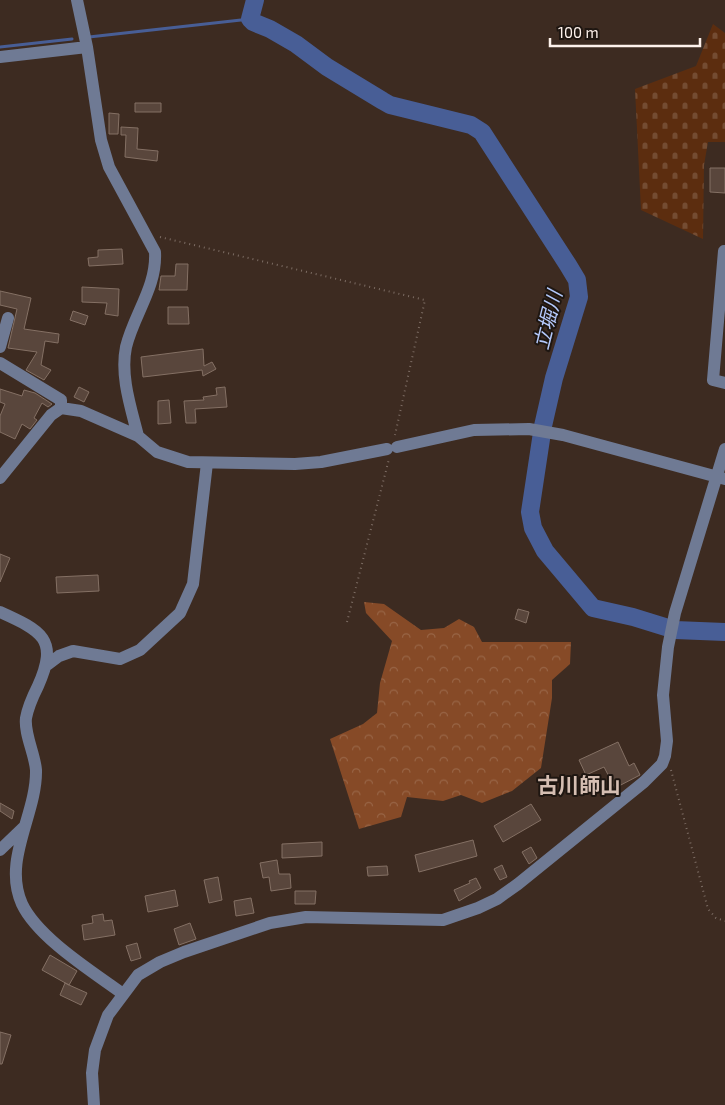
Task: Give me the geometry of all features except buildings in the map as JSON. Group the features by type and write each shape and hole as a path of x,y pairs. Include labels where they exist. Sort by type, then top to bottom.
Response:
{"street":[{"path":"77,0 87,47 101,140 109,167 155,252 156,267 151,286 135,319 126,349 128,400 138,436"},
{"path":"0,57 87,47"},
{"path":"724,251 713,380 725,383"},
{"path":"0,347 8,318"},
{"path":"0,363 61,400 61,408"},
{"path":"0,478 5,463 51,415 61,408 81,411 138,436 157,452 171,458 207,463 321,462 474,430 529,429 563,435 722,478"},
{"path":"94,1105 92,1073 99,1034 108,1015 138,975 160,962 184,952 270,923 306,916 444,920 478,908 497,899 518,884 644,782 662,764 667,740 663,696 668,647 675,613 722,478 725,449"},
{"path":"47,665 59,656 73,651 120,659 140,650 180,613 192,584 207,463"},
{"path":"0,612 26,623 41,635 48,649 47,665 31,700 26,720 36,770 34,792 17,860 18,882 22,903 37,926 123,994"},
{"path":"0,850 25,826"}],"path":[{"path":"146,234 425,300 392,447 347,622"},
{"path":"662,764 668,766 674,775 708,909 716,918 725,921"}],"green space":[{"path":"713,24 725,33 725,142 708,142 704,165 703,239 641,210 635,89 696,66"},
{"path":"364,602 384,604 421,630 444,628 459,619 474,627 482,642 571,642 570,664 552,680 552,698 541,768 512,791 482,803 461,795 443,801 407,797 401,817 359,829 330,739 363,724 377,713 380,683 392,641 366,613"}],"waterway":[{"name":"立堀川","path":"255,0 250,19 253,22 270,29 296,44 327,67 383,101 390,105 471,125 482,132 577,280 579,297 554,378 543,426 530,512 533,528 545,551 593,608 633,617 675,630 725,632"},
{"path":"89,37 250,19"},
{"path":"0,47 72,39"}],"district":[{"name":"古川師山","path":"579,786"}]}
